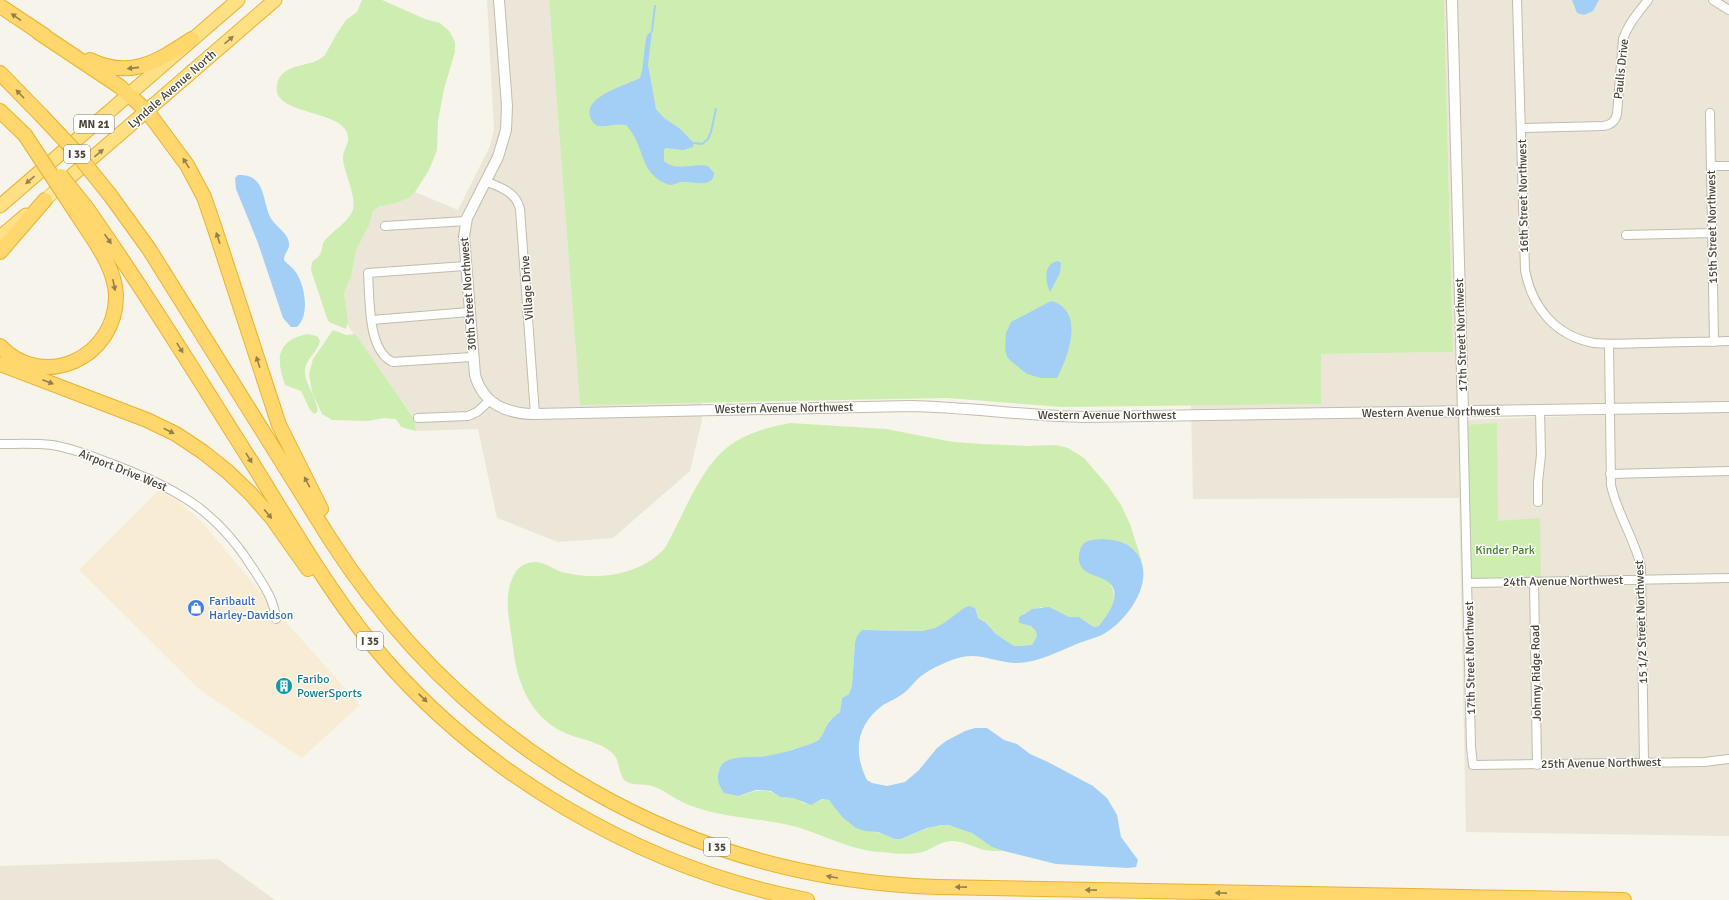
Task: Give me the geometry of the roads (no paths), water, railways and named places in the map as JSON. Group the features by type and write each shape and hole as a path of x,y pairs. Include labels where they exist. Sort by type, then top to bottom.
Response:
{"highway":[{"name":"Lyndale Avenue North","path":"0,206 238,0"},
{"name":"Lyndale Avenue North","path":"69,178 274,0"},
{"path":"0,6 129,94 147,111 187,165 204,197 279,425 296,461 365,590"},
{"path":"38,32 95,62 109,67 124,69 143,67 152,64 192,39"},
{"name":"I 35","path":"0,73 73,149 110,195 149,249 330,539 365,590 400,634 451,687 510,737 556,770 599,795 651,821 706,843 764,862 844,879 912,886 1624,900"},
{"name":"I 35","path":"0,110 48,159 81,211 158,312 330,588 372,644 402,678 437,712 484,752 528,784 576,814 636,845 683,864 740,884 807,900"},
{"path":"0,237 45,200"},
{"path":"0,252 45,200"},
{"path":"0,346 11,356 37,367 63,366 88,354 106,333 115,308 116,294 114,281 81,211"},
{"path":"4,365 147,420 176,434 218,464 251,494 272,518 343,615 402,678"}],"main road":[{"path":"45,200 69,178"}],"street":[{"name":"30th Street Northwest","path":"489,401 476,379 472,358 464,236 466,221 502,146 507,124 499,0"},
{"name":"17th Street Northwest","path":"1452,0 1471,747 1473,765"},
{"name":"16th Street Northwest","path":"1517,0 1522,128 1525,270 1533,299 1542,312 1565,332 1594,343 1609,344 1729,341"},
{"name":"Paulis Drive","path":"1522,128 1603,126 1614,122 1617,114 1623,39 1628,25 1648,0"},
{"path":"1713,0 1729,10"},
{"name":"15th Street Northwest","path":"1710,113 1714,342"},
{"path":"1711,166 1729,166"},
{"name":"Village Drive","path":"485,180 510,193 517,200 520,209 535,414"},
{"path":"385,226 466,221"},
{"path":"1626,235 1712,233"},
{"path":"465,266 368,273 375,341 386,359 393,362 472,358"},
{"path":"372,320 469,312"},
{"name":"15 1/2 Street Northwest","path":"1609,344 1610,474 1613,497 1638,555 1641,580 1644,762"},
{"name":"Western Avenue Northwest","path":"489,401 509,411 535,414 910,406 956,407 1052,416 1084,417 1729,407"},
{"path":"418,418 468,416 477,412 489,401"},
{"path":"1538,502 1538,482 1541,455 1540,410"},
{"name":"Airport Drive West","path":"0,444 52,445 77,451 152,479 188,500 222,528 248,560 268,591 275,607 276,619"},
{"path":"1610,474 1729,471"},
{"name":"24th Avenue Northwest","path":"1468,582 1729,578"},
{"name":"Johnny Ridge Road","path":"1534,581 1537,765"},
{"name":"25th Avenue Northwest","path":"1473,765 1704,762 1729,759"}],"water":[{"path":"1572,0 1599,0 1593,11 1584,15 1577,13"},
{"path":"652,31 648,65 656,109 664,118 679,128 694,143 693,147 683,150 666,148 664,150 664,161 680,167 708,166 714,173 713,178 706,183 680,182 670,185 660,180 652,174 647,167 637,142 626,125 619,124 598,126 590,118 590,109 593,103 600,97 640,78 646,38"},
{"path":"238,175 248,176 259,184 272,220 288,240 289,248 284,260 297,274 302,286 305,301 304,315 297,327 291,327 283,318 258,243 236,189 235,178"},
{"path":"1058,261 1061,263 1060,273 1050,292 1046,274 1050,265 1053,262"},
{"path":"1051,301 1062,306 1068,314 1071,324 1071,335 1066,358 1057,378 1041,378 1027,374 1007,357 1005,349 1006,333 1011,322"},
{"path":"1103,539 1113,540 1129,546 1139,556 1143,568 1143,581 1139,594 1132,607 1113,628 1102,635 1032,661 1009,663 983,657 969,656 957,658 935,667 921,676 904,693 883,705 867,721 862,730 860,740 860,759 867,780 872,783 887,786 905,782 919,770 937,748 946,741 965,731 975,728 987,728 1004,740 1017,744 1030,754 1093,786 1107,798 1117,815 1121,837 1138,860 1136,867 1128,868 1056,864 992,847 972,833 949,825 927,828 901,839 895,839 878,832 865,831 856,828 842,817 829,800 822,799 811,805 793,798 780,797 771,791 756,790 738,796 724,793 722,790 718,782 718,773 726,761 739,758 778,754 813,743 819,739 829,722 840,712 842,698 849,694 852,686 855,643 857,636 862,630 922,631 935,628 969,606 975,608 978,618 986,623 996,634 1014,646 1032,645 1037,636 1036,631 1031,626 1019,623 1019,617 1032,609 1049,607 1069,617 1079,617 1094,627 1099,626 1108,614 1114,600 1114,590 1111,584 1081,567 1079,560 1081,546 1089,541"}],"waterway":[{"path":"652,31 655,6"},
{"path":"694,143 702,144 708,139 716,109"}],"place":[{"name":"Faribault Harley-Davidson","path":"196,608"},
{"name":"Faribo PowerSports","path":"284,686"}],"park label":[{"name":"Kinder Park","path":"1505,550"}]}
